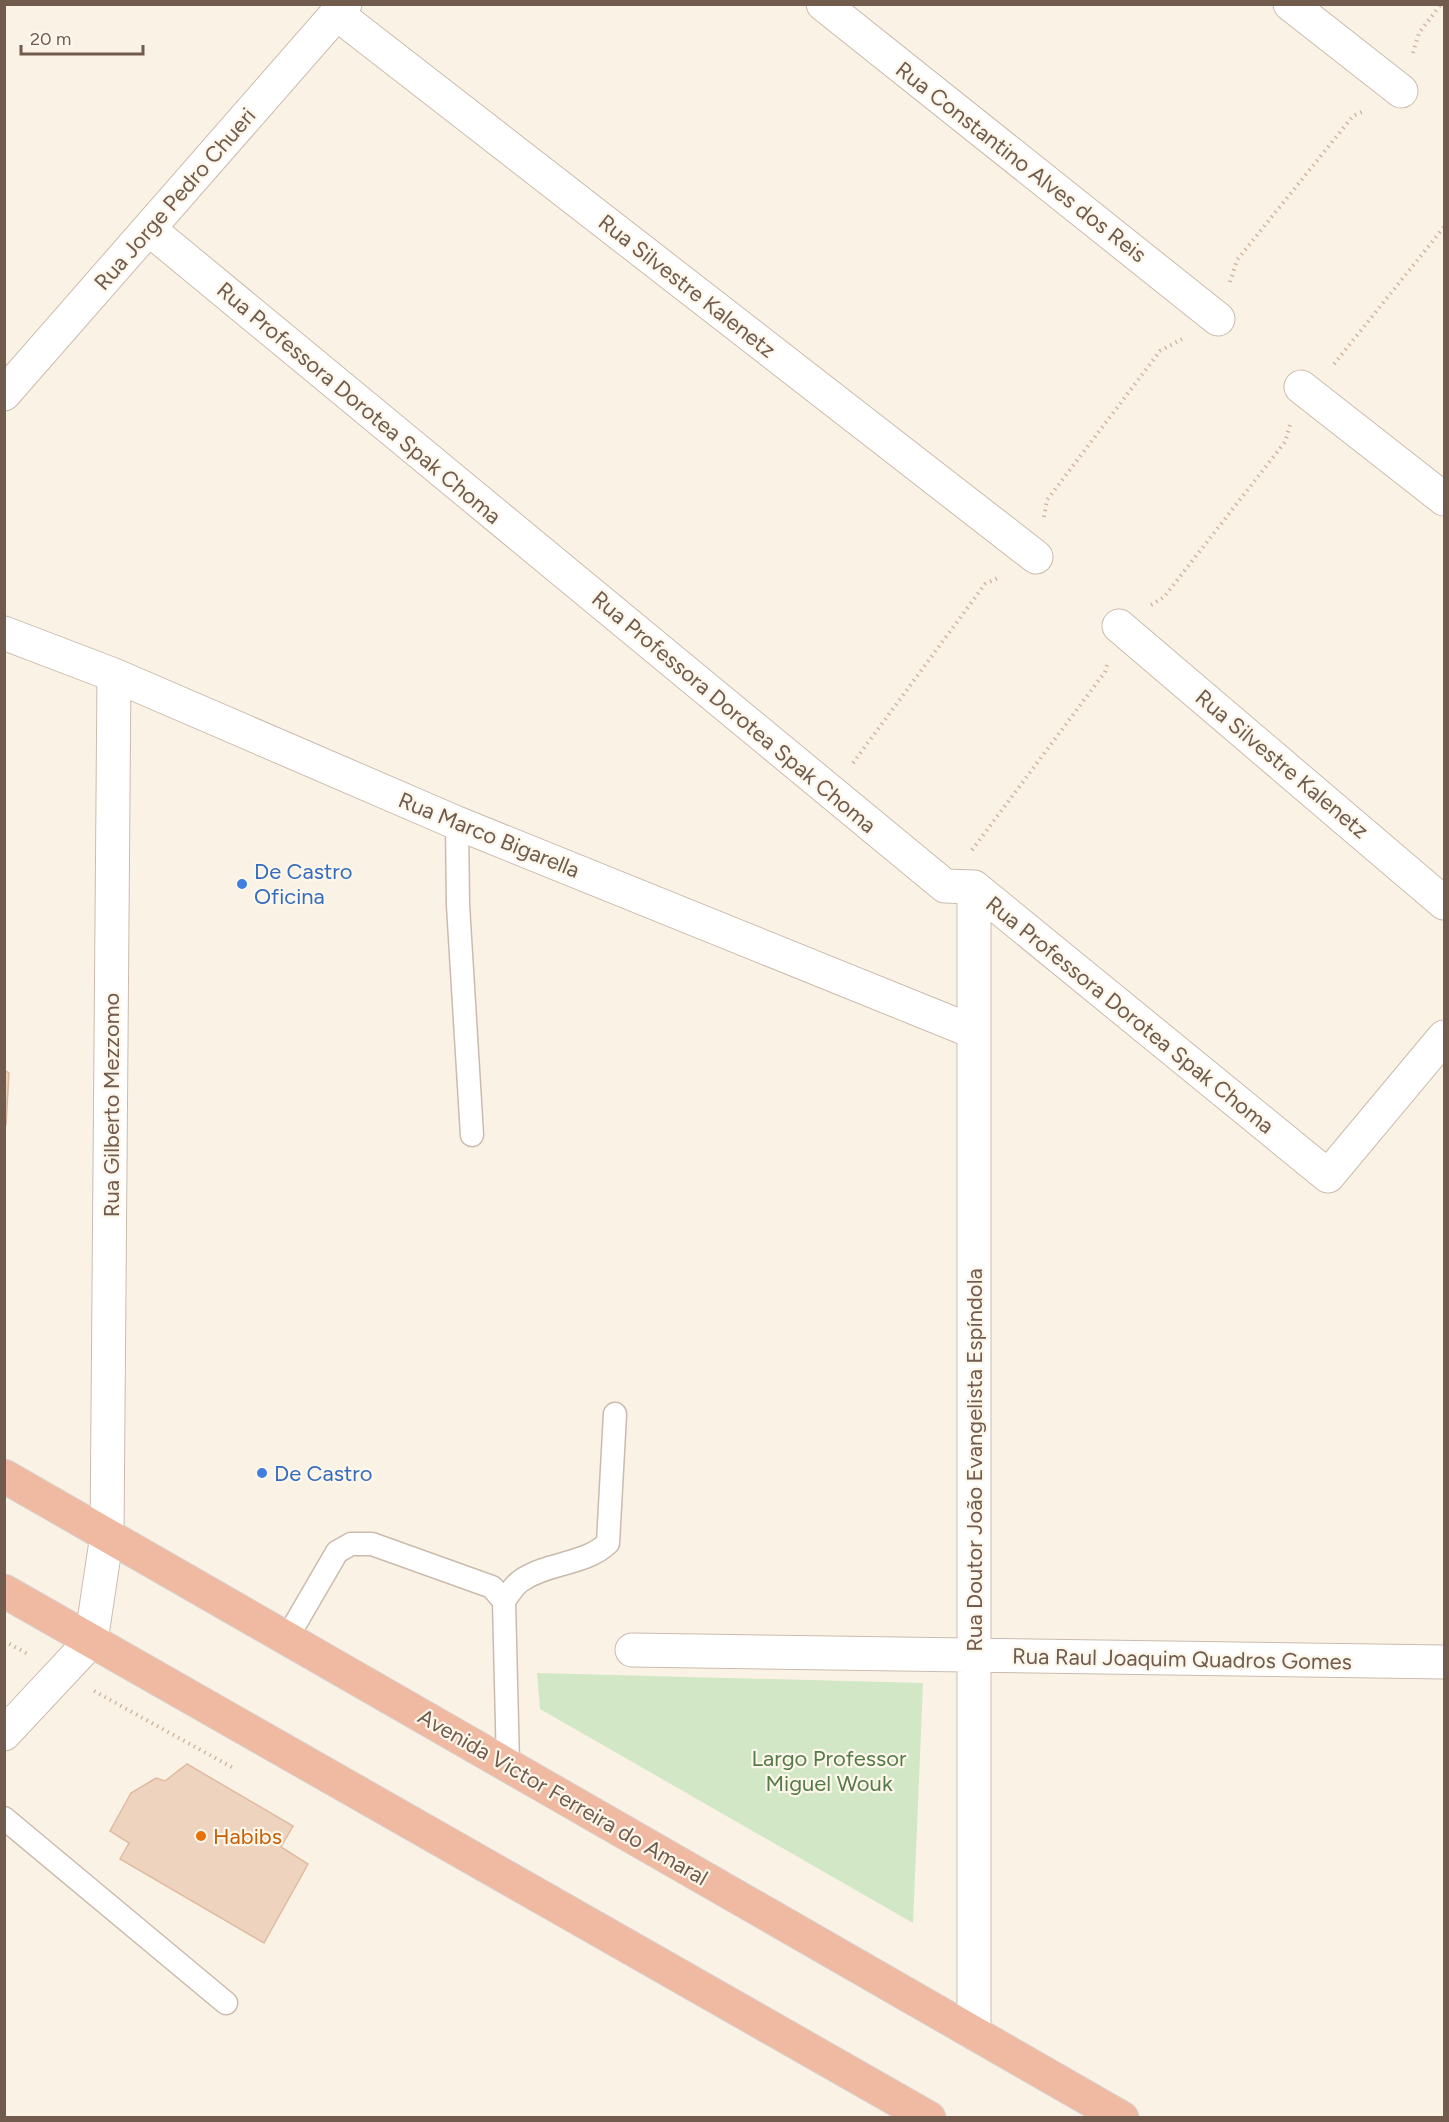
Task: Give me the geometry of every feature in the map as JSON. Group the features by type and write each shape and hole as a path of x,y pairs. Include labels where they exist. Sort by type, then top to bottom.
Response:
{"highway":[{"name":"Avenida Victor Ferreira do Amaral","path":"4,1476 1122,2118"},
{"path":"4,1591 929,2118"}],"street":[{"name":"Rua Constantino Alves dos Reis","path":"823,4 1218,319"},
{"path":"1290,4 1401,91"},
{"name":"Rua Jorge Pedro Chueri","path":"4,394 341,9"},
{"name":"Rua Silvestre Kalenetz","path":"341,9 1036,557"},
{"name":"Rua Professora Dorotea Spak Choma","path":"149,229 831,793 960,887 1328,1176 1444,1037"},
{"path":"1301,387 1444,499"},
{"name":"Rua Silvestre Kalenetz","path":"1119,626 1444,903"},
{"name":"Rua Marco Bigarella","path":"4,633 114,675 457,823 974,1032"},
{"name":"Rua Gilberto Mezzomo","path":"92,1641 107,1535 114,675"},
{"name":"Rua Doutor João Evangelista Espíndola","path":"960,887 974,1032 974,2032"},
{"path":"4,1734 92,1641"},
{"name":"Rua Raul Joaquim Quadros Gomes","path":"632,1650 974,1657 1444,1662"}],"lane":[{"path":"457,823 458,905 472,1135"},
{"path":"504,1601 521,1580 542,1570 597,1554 608,1543 615,1414"},
{"path":"287,1638 337,1552 351,1544 372,1544 492,1587 504,1601 508,1765"},
{"path":"4,1818 226,2003"}],"path":[{"path":"831,793 985,584 1036,557 1047,500 1160,351 1218,319 1236,260 1353,116 1401,91 1419,33 1440,4"},
{"path":"960,887 1106,672 1119,626 1164,597 1285,442 1301,387 1337,363 1444,227"}],"green space":[{"name":"Largo Professor Miguel Wouk","path":"537,1673 923,1683 913,1923 540,1709"}],"building":[{"path":"4,1070 9,1073 6,1125 4,1125"},
{"path":"187,1764 293,1826 281,1847 308,1864 264,1943 120,1859 129,1843 110,1831 131,1793 156,1778 165,1781"}],"place":[{"name":"De Castro Oficina","path":"242,884"},
{"name":"De Castro","path":"262,1473"},
{"name":"Habibs","path":"201,1836"}]}
